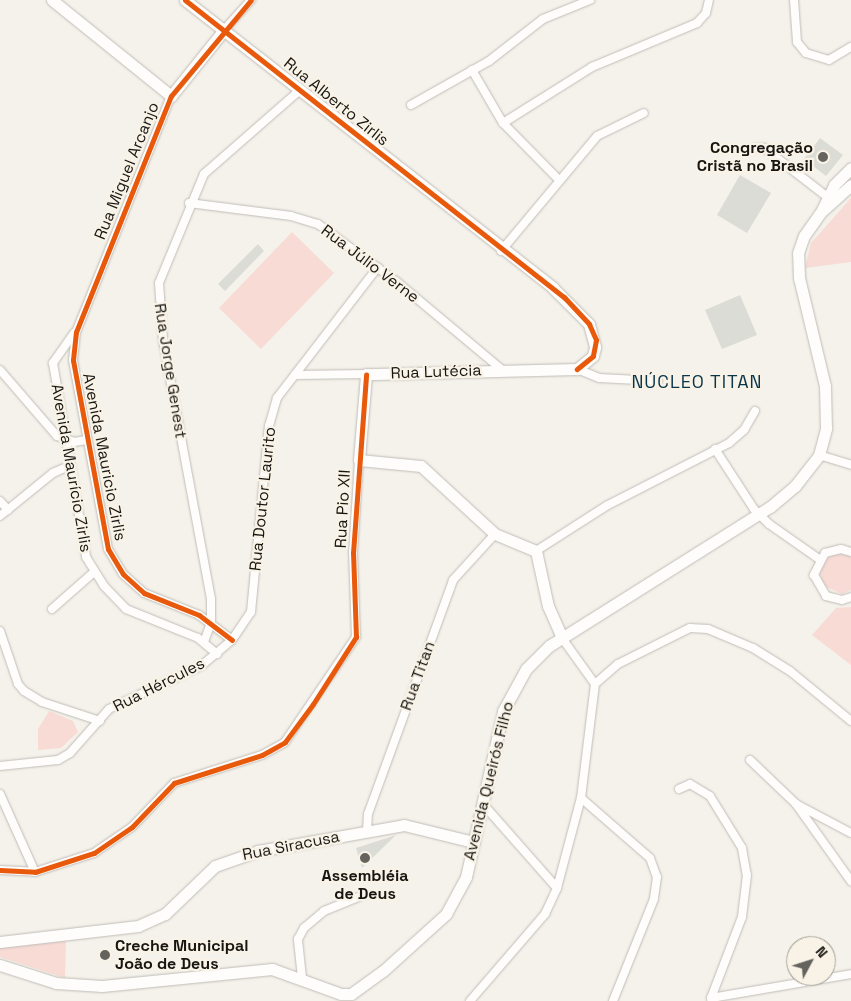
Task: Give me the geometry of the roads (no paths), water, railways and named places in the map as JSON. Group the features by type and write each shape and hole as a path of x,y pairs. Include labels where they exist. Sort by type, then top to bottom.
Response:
{"main road":[{"path":"52,0 171,96"},
{"name":"Rua Alberto Zirlis","path":"185,0 501,251 554,288 589,324 595,347 592,356 577,369"},
{"name":"Rua Miguel Arcanjo","path":"171,96 222,31"},
{"name":"Avenida Queirós Filho","path":"2,967 56,983 102,986 272,969 302,978 341,994 350,994 383,971 454,903 474,842 508,699 526,668 562,638 761,513 795,486 819,455 826,428 825,386 797,262 800,245 851,168"},
{"name":"Avenida Queirós Filho","path":"830,199 851,186"},
{"name":"Rua Lutécia","path":"366,374 501,369 533,373 577,369"},
{"name":"Rua Pio XII","path":"359,460 366,374"},
{"path":"359,460 421,466 495,534 536,551 548,606 562,638"},
{"name":"Rua Siracusa","path":"0,942 138,926 165,914 205,874 226,860 258,851 404,825 474,842"}],"street":[{"path":"222,31 251,0"},
{"path":"411,105 515,44 543,19 590,0"},
{"path":"503,123 592,67 697,23 706,13 710,0"},
{"path":"794,0 796,37 806,53 830,60 851,47"},
{"path":"472,70 503,123 559,180"},
{"name":"Rua Jorge Genest","path":"204,642 211,623 211,599 157,298 159,282 189,203 204,174 222,154 300,90"},
{"name":"Rua Miguel Arcanjo","path":"76,332 171,96"},
{"path":"501,251 597,136 644,113"},
{"path":"754,148 764,148 830,199"},
{"name":"Rua Júlio Verne","path":"189,203 307,220 335,234 378,267 501,369"},
{"name":"Rua Doutor Laurito","path":"232,640 251,612 269,426 277,398 378,267"},
{"path":"54,360 76,332"},
{"name":"Avenida Mauricio Zirlis","path":"76,332 73,360 102,531 123,574 144,593 211,623 232,640"},
{"name":"Avenida Maurício Zirlis","path":"73,360 65,356 54,360 81,542 94,572 126,609 204,642 217,654"},
{"path":"577,369 600,378 658,381"},
{"path":"0,370 65,441 87,440"},
{"name":"Rua Lutécia","path":"295,375 366,374"},
{"path":"536,551 608,505 715,449 744,430 755,411"},
{"path":"715,449 754,509 761,513 769,524 819,559"},
{"path":"819,455 851,465"},
{"name":"Rua Pio XII","path":"35,872 75,861 112,843 174,783 262,755 285,742 356,637 353,553 359,460"},
{"path":"0,516 53,473 69,466"},
{"path":"0,501 8,510"},
{"name":"Rua Titan","path":"367,832 368,814 453,580 495,534"},
{"path":"851,552 833,550 819,559 814,575 820,590 834,600 851,597"},
{"path":"52,610 94,572"},
{"path":"470,1001 545,914 557,888 580,798 595,684 618,664 690,628 708,629 753,648 790,671 851,721"},
{"path":"0,630 18,684 24,691 42,702 100,721"},
{"path":"562,638 595,684"},
{"path":"217,654 232,640"},
{"name":"Rua Hércules","path":"0,766 58,760 70,753 121,702 201,666 217,654"},
{"path":"750,760 796,804 851,881"},
{"path":"679,789 690,784 710,796 742,848 747,875 742,918 710,998 851,974"},
{"path":"0,794 35,872 0,870"},
{"path":"580,798 650,858 657,878 654,899 613,1001"},
{"path":"482,803 557,888"},
{"path":"796,804 851,833"},
{"path":"302,978 298,939 304,928 324,911 366,894"}],"place":[{"name":"Congregação Cristã no Brasil","path":"823,157"},
{"name":"Assembléia de Deus","path":"365,858"},
{"name":"Creche Municipal João de Deus","path":"105,955"}],"district":[{"name":"NÚCLEO TITAN","path":"697,382"}]}
